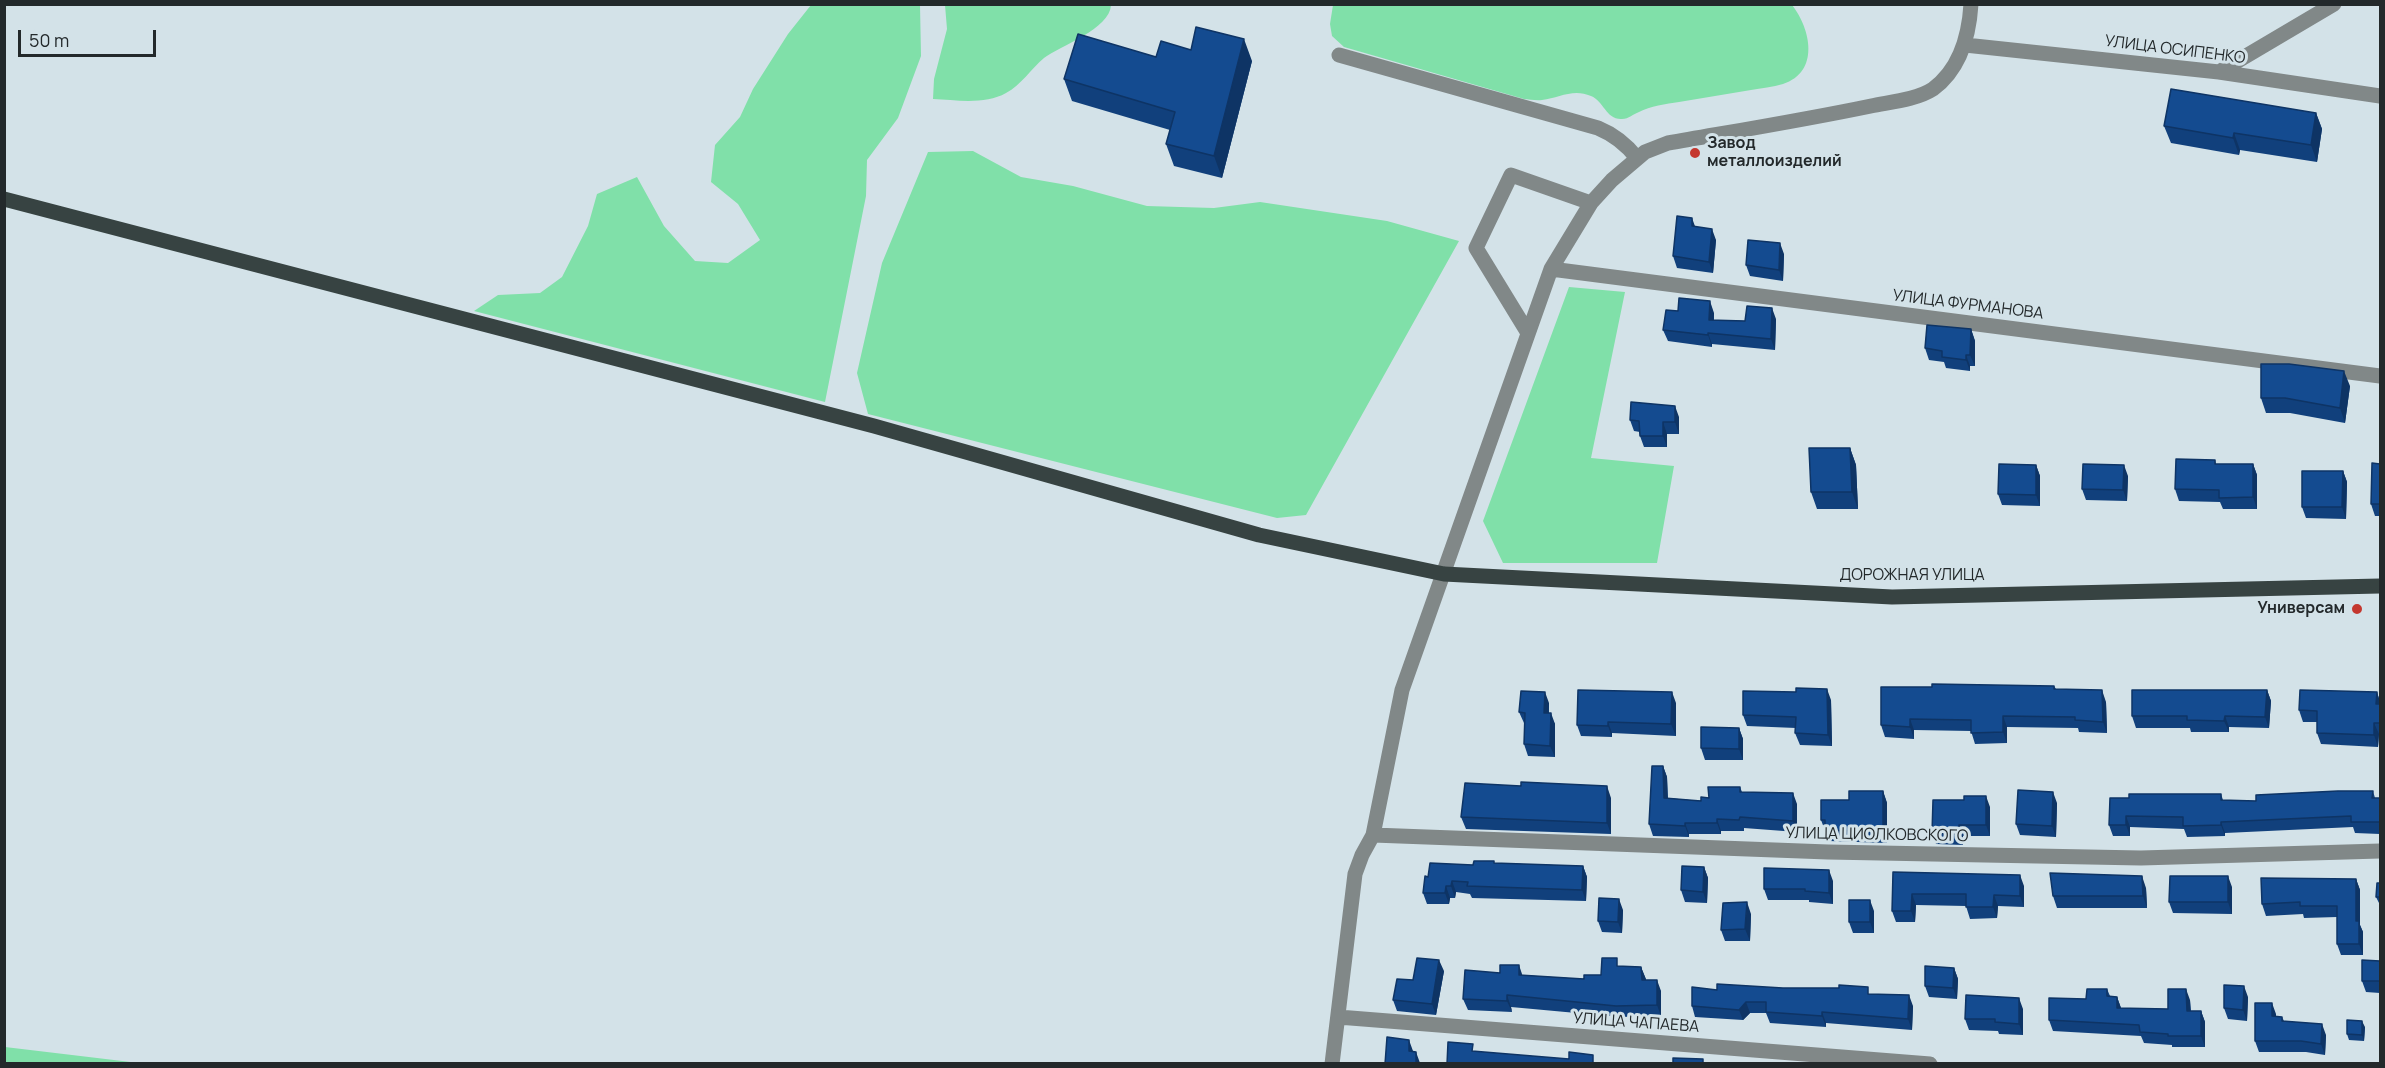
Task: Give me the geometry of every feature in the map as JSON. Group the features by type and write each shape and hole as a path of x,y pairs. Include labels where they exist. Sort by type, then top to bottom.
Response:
{"main road":[{"name":"ДОРОЖНАЯ УЛИЦА","path":"4,199 874,426 1259,535 1444,574 1892,597 2380,586"}],"street":[{"path":"1332,1064 1355,874 1373,835 1402,690 1551,269 1591,203 1612,180 1645,152 1668,143 1911,98 1931,90 1947,77 1965,45 1971,4"},
{"path":"2218,72 2334,4"},
{"name":"УЛИЦА ОСИПЕНКО","path":"1965,45 2218,72 2380,96"},
{"path":"1339,55 1598,128 1612,134 1625,144 1637,158"},
{"path":"1528,333 1476,248 1511,174 1591,203"},
{"name":"УЛИЦА ФУРМАНОВА","path":"1551,269 2380,376"},
{"name":"УЛИЦА ЦИОЛКОВСКОГО","path":"1373,835 1816,852 2129,858 2380,851"},
{"name":"УЛИЦА ЧАПАЕВА","path":"1338,1017 1930,1064"}],"green space":[{"path":"811,5 920,5 921,56 898,118 867,160 866,196 825,402 474,311 498,295 540,293 562,277 588,226 597,194 637,177 664,226 695,261 728,263 760,240 738,204 711,182 715,145 740,117 753,89 788,34"},
{"path":"945,5 1111,5 1108,14 1094,29 1044,58 1011,90 998,97 970,101 933,99 934,79 947,29"},
{"path":"1333,5 1792,5 1799,15 1807,37 1807,60 1803,70 1795,78 1783,84 1658,106 1627,118 1617,119 1612,117 1595,98 1584,94 1572,93 1540,100 1524,99 1344,47 1332,36 1330,24"},
{"path":"973,151 1021,177 1073,186 1147,206 1214,208 1260,202 1387,221 1459,241 1306,515 1277,518 868,414 857,373 882,263 928,152"},
{"path":"1569,287 1625,292 1591,458 1674,466 1657,563 1503,563 1483,521"},
{"path":"5,1047 139,1063 5,1063"}],"building":[{"path":"1196,27 1244,39 1214,156 1166,144 1175,112 1064,79 1078,34 1156,57 1161,41 1191,50"},
{"path":"2171,89 2316,113 2311,145 2234,133 2233,138 2164,126"},
{"path":"1677,216 1692,218 1692,226 1712,229 1709,262 1673,256"},
{"path":"1748,240 1780,243 1779,270 1746,265"},
{"path":"1679,298 1710,301 1709,320 1745,321 1747,306 1772,308 1771,339 1663,330 1666,310 1678,311"},
{"path":"1927,325 1971,329 1970,355 1966,355 1966,360 1942,357 1942,351 1925,348"},
{"path":"2261,364 2289,364 2344,371 2340,408 2285,398 2261,398"},
{"path":"1631,402 1675,406 1675,422 1663,422 1663,436 1640,436 1639,421 1630,420"},
{"path":"1809,448 1850,448 1852,492 1811,492"},
{"path":"2176,459 2215,460 2215,464 2253,464 2253,497 2219,498 2219,490 2175,489"},
{"path":"2372,463 2380,464 2380,504 2371,504"},
{"path":"1999,464 2036,465 2036,495 1998,494"},
{"path":"2083,464 2124,465 2123,490 2082,489"},
{"path":"2302,471 2343,471 2342,507 2302,507"},
{"path":"1932,684 2054,686 2054,689 2102,690 2103,722 2075,720 2075,717 2003,716 2003,732 1971,733 1971,720 1910,719 1910,727 1881,725 1881,687 1932,687"},
{"path":"1796,688 1827,689 1828,735 1795,733 1796,717 1743,715 1743,691 1796,692"},
{"path":"1578,690 1672,692 1671,724 1608,722 1608,726 1577,725"},
{"path":"2132,690 2267,690 2265,717 2225,716 2224,721 2187,720 2187,716 2132,716"},
{"path":"2300,690 2377,692 2376,704 2380,704 2380,723 2374,723 2374,735 2317,733 2317,711 2299,710"},
{"path":"1521,691 1545,692 1544,713 1551,713 1550,746 1524,744 1525,713 1519,712"},
{"path":"1701,727 1739,728 1739,749 1701,748"},
{"path":"1652,766 1663,766 1664,798 1701,801 1701,797 1709,798 1708,787 1740,787 1740,792 1793,793 1793,821 1740,817 1739,820 1717,819 1717,823 1685,823 1685,826 1649,824"},
{"path":"1521,782 1607,786 1607,823 1461,817 1465,783 1521,786"},
{"path":"2018,790 2053,792 2052,826 2016,824"},
{"path":"1849,791 1883,791 1883,832 1825,830 1825,820 1821,820 1821,800 1849,800"},
{"path":"2373,791 2372,798 2380,798 2380,822 2351,822 2351,816 2183,826 2183,817 2126,816 2126,825 2109,825 2110,798 2129,798 2129,794 2221,794 2221,800 2256,801 2256,795"},
{"path":"1964,796 1986,796 1986,825 1959,825 1959,834 1932,833 1933,800 1964,800"},
{"path":"1474,861 1583,866 1582,890 1467,886 1468,882 1452,881 1451,886 1446,886 1445,893 1423,893 1425,876 1428,877 1430,863 1473,865"},
{"path":"1682,866 1704,867 1703,892 1681,890"},
{"path":"1764,868 1829,870 1829,893 1805,891 1805,889 1764,889"},
{"path":"1893,872 2020,875 2020,896 1994,895 1993,907 1966,907 1966,894 1912,894 1911,911 1892,911"},
{"path":"2050,873 2142,876 2143,896 2053,896"},
{"path":"2170,876 2228,876 2228,902 2169,902"},
{"path":"2261,878 2356,879 2356,921 2359,921 2359,944 2337,944 2337,906 2300,906 2300,902 2262,904"},
{"path":"2377,883 2380,883 2380,897 2376,897"},
{"path":"1599,898 1619,899 1618,922 1598,921"},
{"path":"1849,900 1870,900 1870,922 1849,922"},
{"path":"1747,902 1745,929 1721,930 1723,903"},
{"path":"1417,958 1439,960 1432,1004 1393,1000 1397,979 1413,980"},
{"path":"1602,958 1617,958 1617,966 1641,967 1642,980 1657,980 1657,1005 1616,1006 1507,995 1507,1001 1463,999 1465,970 1500,973 1500,965 1519,965 1519,975 1584,979 1584,975 1601,975"},
{"path":"2362,960 2380,961 2380,981 2362,981"},
{"path":"1925,966 1954,968 1953,988 1925,986"},
{"path":"1717,984 1783,988 1839,988 1839,985 1868,987 1868,994 1909,995 1908,1019 1822,1012 1822,1016 1766,1012 1766,1002 1746,1002 1739,1010 1692,1006 1692,987 1717,990"},
{"path":"2224,985 2244,986 2243,1010 2224,1008"},
{"path":"2087,989 2107,989 2107,996 2117,997 2117,1008 2168,1009 2168,989 2186,989 2187,1011 2201,1011 2201,1036 2168,1036 2168,1034 2140,1032 2139,1025 2049,1020 2049,998 2086,999"},
{"path":"1966,995 2019,998 2019,1024 1995,1022 1995,1019 1965,1019"},
{"path":"2255,1003 2272,1003 2272,1016 2282,1017 2282,1021 2322,1024 2321,1044 2301,1041 2255,1041"},
{"path":"2347,1020 2362,1021 2362,1035 2347,1034"},
{"path":"1387,1037 1409,1040 1409,1051 1416,1052 1416,1064 1385,1064"},
{"path":"1448,1042 1473,1044 1472,1051 1569,1059 1569,1052 1593,1055 1593,1064 1447,1064"},
{"path":"1673,1058 1703,1059 1703,1064 1673,1064"}],"place":[{"name":"Завод металлоизделий","path":"1695,153"},
{"name":"Универсам","path":"2357,609"}]}
